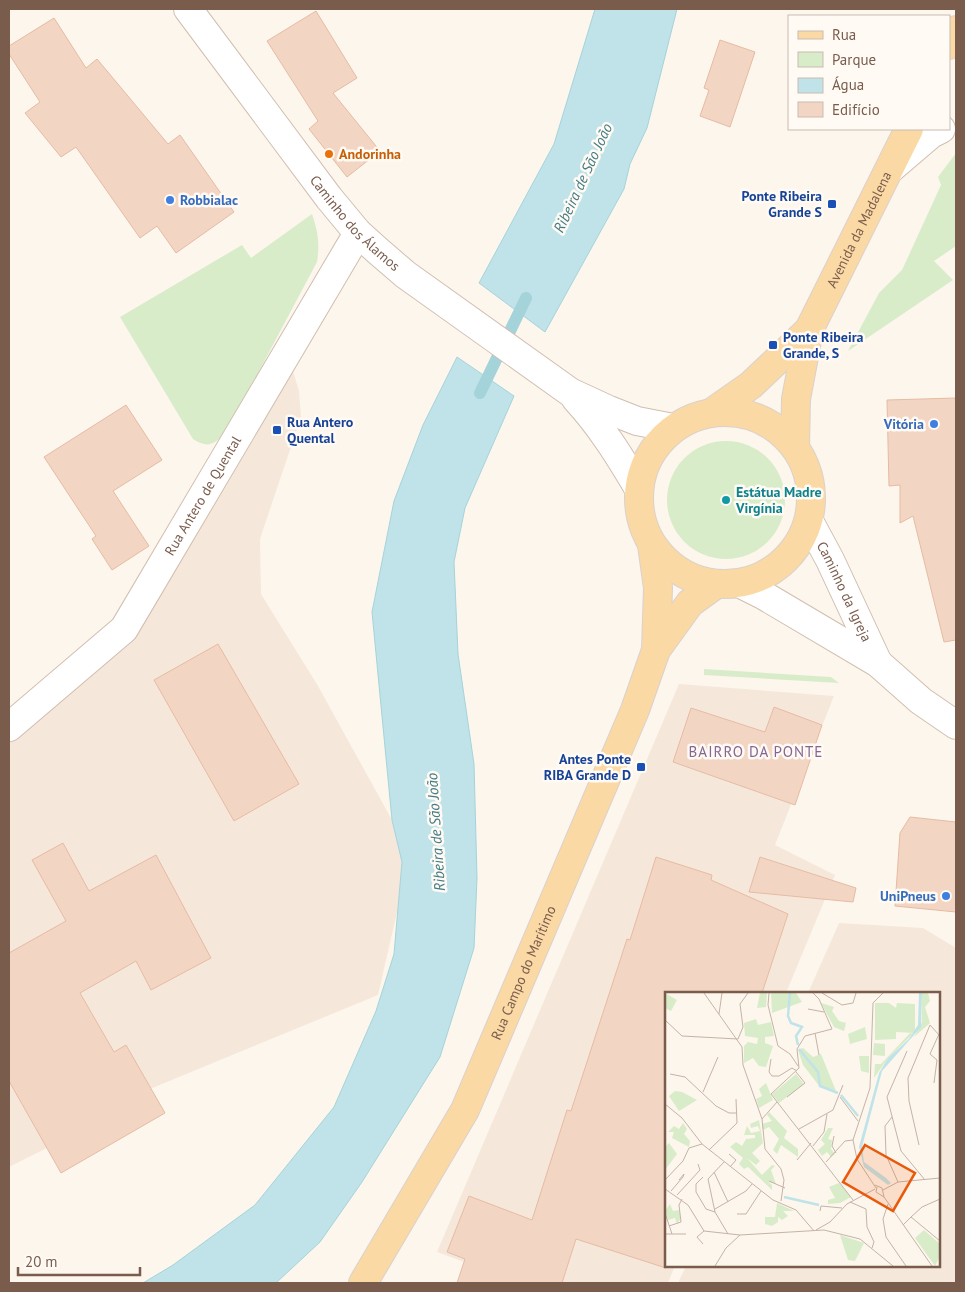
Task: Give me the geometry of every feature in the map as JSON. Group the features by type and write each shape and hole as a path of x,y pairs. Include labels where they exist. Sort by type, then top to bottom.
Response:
{"main road":[{"path":"950,43 956,30"},
{"name":"Avenida da Madalena","path":"795,447 796,399 809,330 909,130"},
{"name":"Avenida da Madalena","path":"711,413 751,385 809,330"},
{"path":"735,412 758,418 778,430 795,447 807,470 812,496 809,521 795,551 771,572 728,585 679,572 652,545 641,518 639,489 645,466 657,444 673,428 691,418 711,413 735,412"},
{"name":"Rua Campo do Marítimo","path":"652,545 658,588 656,650"},
{"name":"Rua Campo do Marítimo","path":"363,1283 464,1110 635,710 656,650 690,603 728,585"}],"street":[{"name":"Caminho dos Álamos","path":"188,9 286,143 358,233 418,283 570,392 637,421 673,428"},
{"path":"890,169 931,134 939,130"},
{"name":"Rua Antero de Quental","path":"9,727 124,629 358,233"},
{"name":"Caminho dos Álamos","path":"570,392 594,419 618,453 639,489"},
{"name":"Caminho da Igreja","path":"809,521 830,560 878,664"},
{"name":"Caminho da Igreja","path":"728,585 763,595 878,664 922,701 956,725"}],"shaded area":[{"path":"287,352 299,391 301,417 260,539 261,594 318,686 392,820 402,862 398,908 378,995 145,1091 45,1149 9,1167 9,727 124,629"},
{"name":"BAIRRO DA PONTE","path":"679,684 834,696 775,845 835,875 786,992 665,992 665,1267 675,1267 668,1283 522,1283 437,1252"},
{"path":"839,923 923,928 956,948 956,1283 678,1283 686,1267 940,1267 940,992 808,992"}],"green space":[{"path":"956,153 956,246 934,261 953,280 848,351 879,293 902,270 941,185 938,177"},
{"path":"312,214 318,238 317,262 226,433 211,444 198,442 193,439 120,317 242,245 251,258"},
{"path":"726,441 748,446 759,451 775,467 780,478 785,500 780,522 775,533 759,549 748,554 726,559 704,554 693,549 677,533 672,522 667,500 672,478 677,467 693,451 704,446"},
{"path":"704,669 831,677 839,683 704,675"}],"water":[{"name":"Ribeira de São João","path":"595,9 677,9 647,128 630,164 624,189 545,332 479,283 554,144"},
{"name":"Ribeira de São João","path":"457,357 514,396 465,508 454,562 458,654 474,764 477,878 474,948 440,1057 362,1182 320,1242 276,1283 143,1283 173,1265 255,1205 334,1107 376,1011 394,954 402,862 392,820 372,612 394,501 423,425"}],"building":[{"path":"316,11 357,78 333,93 380,151 347,177 309,129 318,121 267,41"},
{"path":"54,18 86,68 97,59 168,144 180,135 234,212 176,253 157,226 140,238 76,147 61,157 25,113 40,102 9,54 9,46"},
{"path":"720,40 755,52 730,127 700,116 709,90 704,88"},
{"path":"956,398 956,640 944,642 913,516 900,523 900,485 889,486 887,400"},
{"path":"126,405 162,460 113,491 149,546 112,570 92,539 96,536 44,457"},
{"path":"218,644 299,784 234,821 154,680"},
{"path":"774,707 822,725 795,805 673,762 691,708 765,732"},
{"path":"910,817 956,822 956,912 895,906 900,833"},
{"path":"63,843 89,891 156,855 211,958 151,990 136,961 80,993 114,1052 126,1045 165,1113 61,1173 9,1081 9,953 66,921 32,860"},
{"path":"656,857 712,875 711,880 788,914 762,992 665,992 666,1268 576,1239 562,1283 457,1283 465,1259 447,1252 469,1196 532,1220 567,1110 571,1111 627,939 630,940"},
{"path":"760,857 856,888 853,902 749,892"}],"waterway":[{"path":"480,393 526,298"}],"place":[{"name":"Andorinha","path":"329,154"},
{"name":"Robbialac","path":"170,200"},
{"name":"Ponte Ribeira Grande S","path":"832,204"},
{"name":"Ponte Ribeira Grande, S","path":"773,345"},
{"name":"Vitória","path":"934,424"},
{"name":"Rua Antero Quental","path":"277,430"},
{"name":"Estátua Madre Virgínia","path":"726,500"},
{"name":"Antes Ponte RIBA Grande D","path":"641,767"},
{"name":"UniPneus","path":"946,896"}],"district":[{"name":"BAIRRO DA PONTE","path":"756,752"}]}
